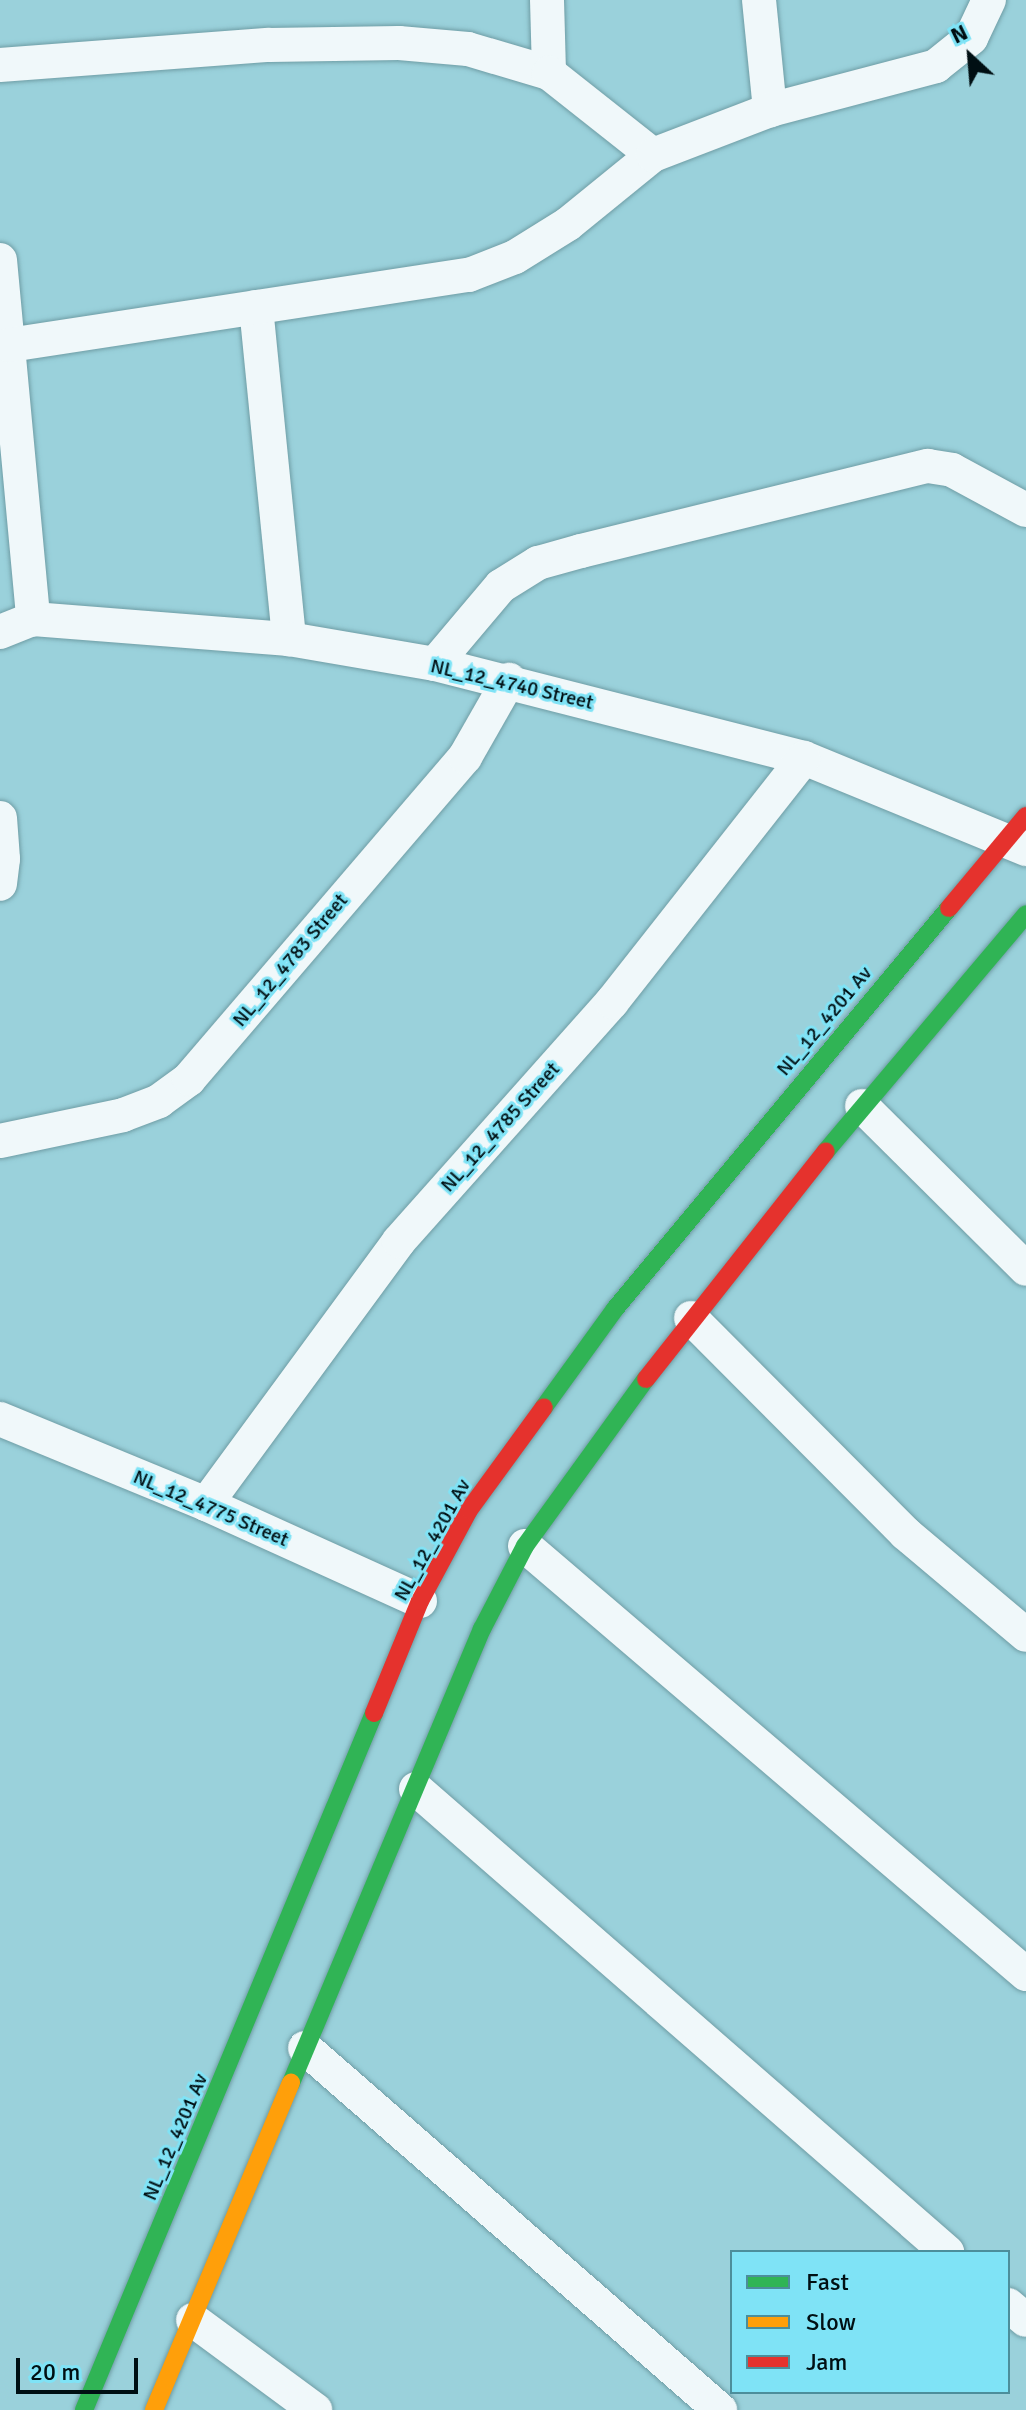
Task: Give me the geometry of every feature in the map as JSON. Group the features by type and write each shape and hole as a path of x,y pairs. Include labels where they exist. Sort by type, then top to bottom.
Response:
{"main road":[{"name":"NL_12_4201 Av","path":"84,2410 276,1956 420,1601 469,1510 615,1309 1019,835"},
{"path":"154,2410 482,1629 525,1546 691,1318 862,1106 1026,915"}],"street":[{"path":"547,0 549,73"},
{"path":"759,0 770,110"},
{"path":"9,345 469,275 515,257 568,224 653,155 770,110 936,66 971,38 989,0"},
{"path":"0,65 269,45 399,43 468,49 549,73 653,155"},
{"path":"0,260 33,619"},
{"path":"256,307 289,639"},
{"path":"435,664 501,586 538,563 581,551 928,466 952,470 1026,510"},
{"name":"NL_12_4740 Street","path":"0,632 33,619 289,639 435,664 509,680 804,758 1019,835"},
{"name":"NL_12_4783 Street","path":"0,1141 123,1115 159,1101 189,1079 369,865 465,757 509,680"},
{"name":"NL_12_4785 Street","path":"206,1504 399,1241 612,1002 804,758"},
{"path":"0,818 3,859 0,884"},
{"path":"862,1106 1026,1269"},
{"path":"691,1318 905,1533 1026,1635"},
{"name":"NL_12_4775 Street","path":"0,1419 206,1504 420,1601"},
{"path":"525,1546 1026,1974"},
{"path":"416,1789 945,2250"},
{"path":"305,2048 720,2410"},
{"path":"1010,2307 1026,2320"},
{"path":"193,2320 315,2410"}],"traffic: fast":[{"path":"544,1407 615,1309 949,908"},
{"path":"826,1151 1026,914"},
{"path":"291,2083 482,1629 525,1546 646,1379"},
{"path":"84,2410 374,1713"}],"traffic: slow":[{"path":"154,2410 291,2083"}],"traffic: jam":[{"path":"949,908 1026,816"},
{"path":"646,1379 826,1151"},
{"path":"374,1713 420,1601 469,1510 544,1407"}]}
